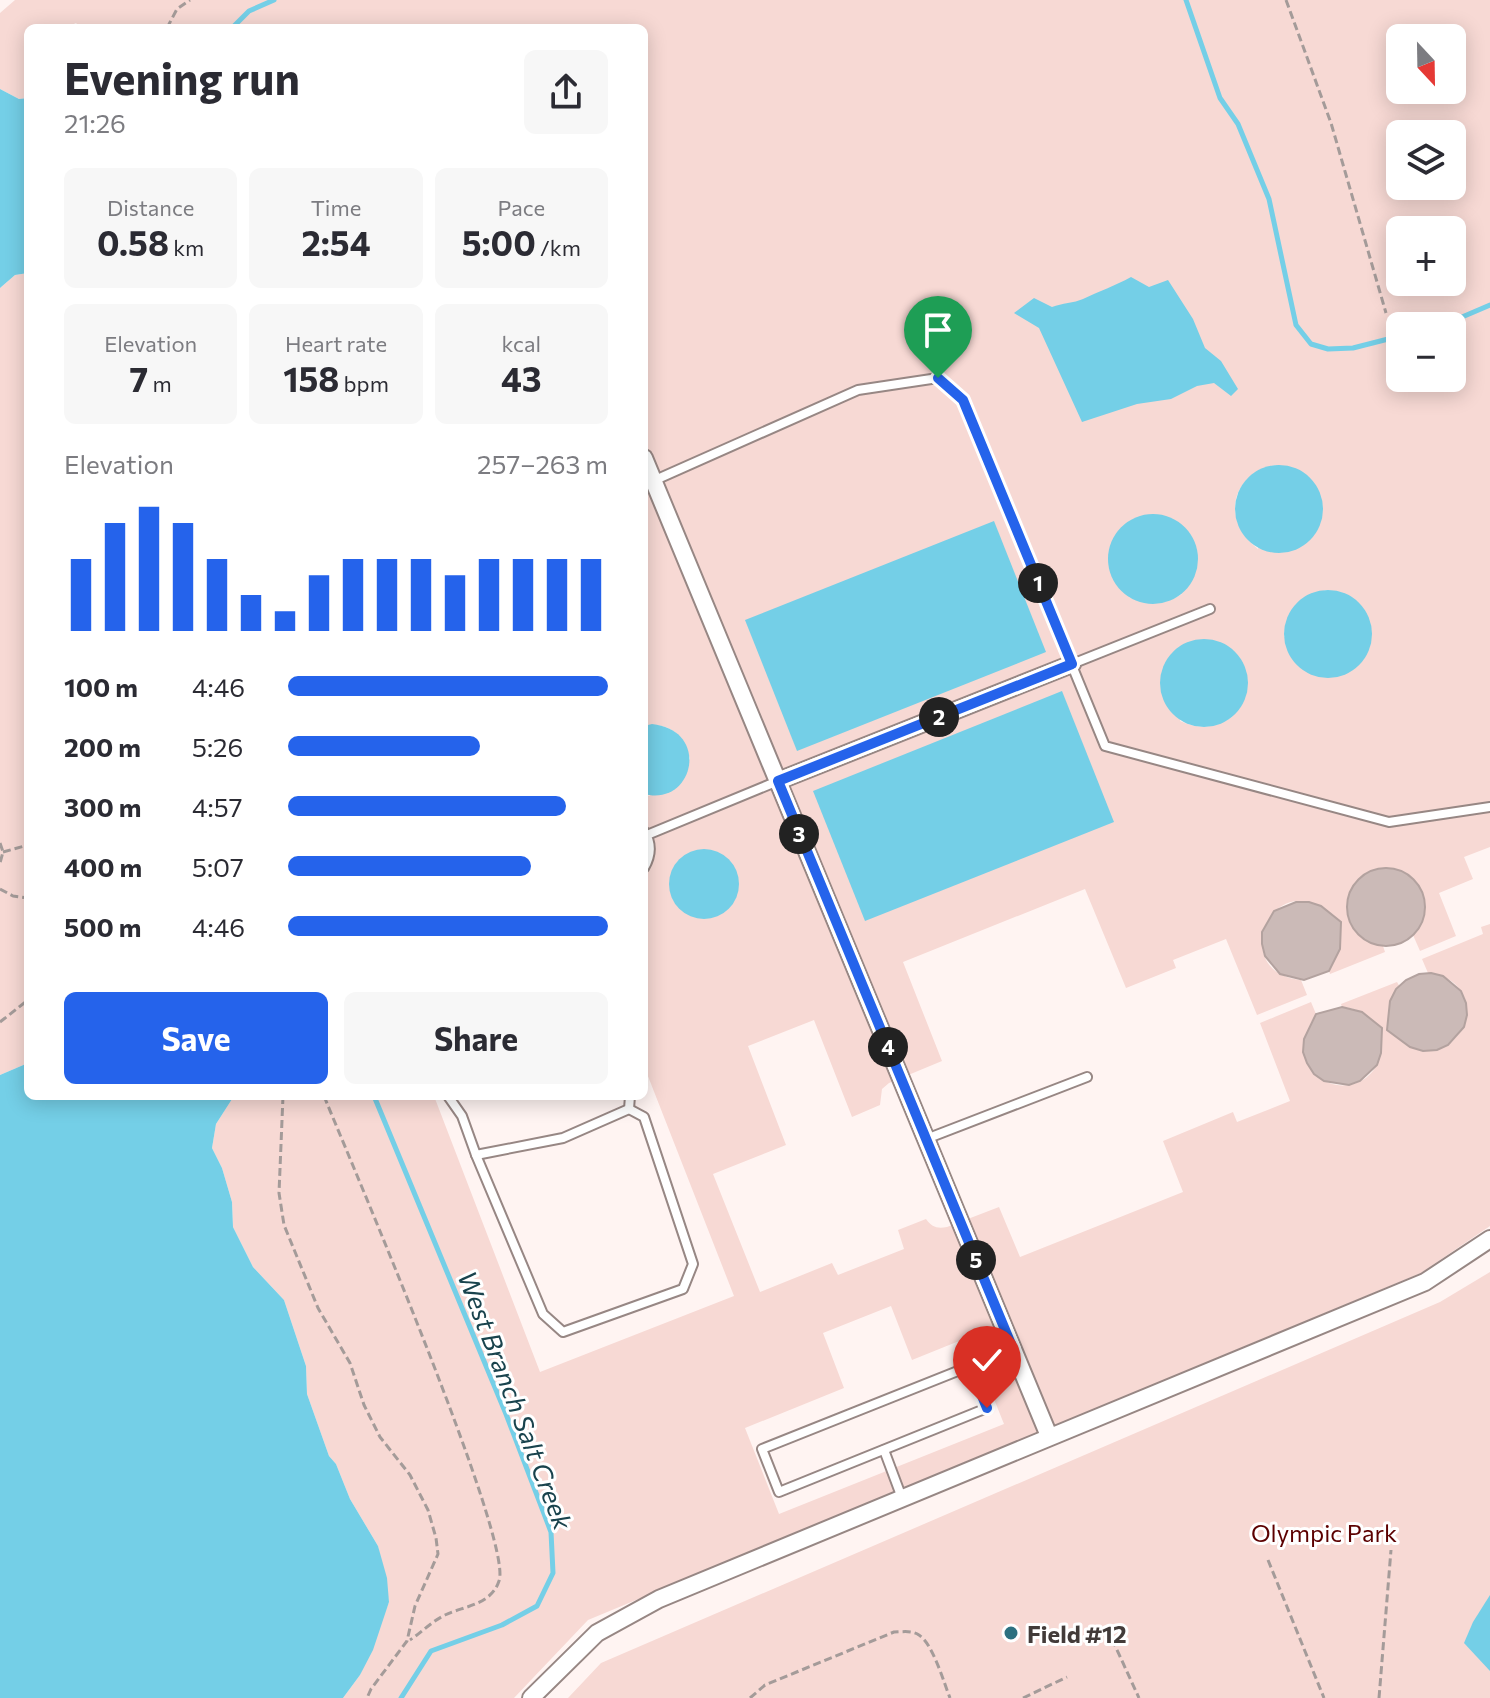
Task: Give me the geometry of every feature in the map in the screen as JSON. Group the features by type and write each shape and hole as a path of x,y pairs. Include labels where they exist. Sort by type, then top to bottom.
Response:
{"street":[{"path":"649,483 778,781 1049,1436"},
{"path":"778,781 1072,664"},
{"path":"531,1698 597,1633 659,1599 1425,1282 1490,1239"}],"lane":[{"path":"649,483 858,390 938,378 963,400 1105,746 1389,822 1490,807"},
{"path":"1072,664 1210,609"},
{"path":"648,832 778,781"},
{"path":"926,1139 1087,1077"},
{"path":"451,1100 462,1116 543,1314 563,1332 683,1289 693,1264 644,1117 629,1109"},
{"path":"629,1109 630,1100"},
{"path":"476,1155 563,1138 629,1109"},
{"path":"970,1366 987,1408 779,1492 762,1449 970,1366 1013,1349"},
{"path":"884,1450 903,1499"}],"path":[{"path":"169,24 177,9 190,0"},
{"path":"1286,0 1331,123 1386,313"},
{"path":"0,843 3,852 0,863"},
{"path":"3,852 24,846"},
{"path":"0,889 24,897"},
{"path":"0,1022 24,1003"},
{"path":"283,1100 279,1193 284,1225 318,1308 350,1363 364,1405 380,1437 410,1475 428,1510 436,1538 438,1554 415,1606 407,1641"},
{"path":"326,1100 453,1418 502,1568 499,1583 489,1597 446,1614 407,1641 367,1698"},
{"path":"1379,1698 1391,1550"},
{"path":"1268,1560 1324,1698"},
{"path":"1107,1628 1139,1698"},
{"path":"750,1698 765,1685 894,1632 909,1632 919,1634 927,1644 950,1698"},
{"path":"1023,1698 1067,1677"}],"green space":[{"path":"15,0 1490,0 1490,847 1464,857 1473,879 1439,893 1456,936 1420,951 1413,935 1423,918 1425,902 1420,888 1410,877 1397,870 1383,868 1368,873 1355,885 1348,899 1347,911 1356,931 1383,946 1385,952 1330,974 1341,939 1337,926 1312,904 1293,901 1278,909 1267,923 1262,941 1266,959 1278,973 1301,980 1307,995 1257,1015 1226,939 1173,960 1176,968 1126,988 1085,889 903,962 942,1061 889,1083 882,1089 880,1105 852,1117 814,1020 748,1046 786,1145 713,1174 760,1292 832,1263 838,1275 904,1249 898,1230 926,1219 935,1227 947,1227 999,1207 1020,1257 1183,1192 1163,1141 1233,1112 1237,1122 1290,1101 1260,1023 1311,1002 1316,1014 1306,1037 1305,1056 1312,1071 1324,1081 1339,1085 1355,1084 1369,1075 1379,1060 1381,1041 1372,1020 1341,1004 1397,982 1437,1050 1451,1042 1466,1019 1467,1007 1463,995 1456,985 1444,977 1428,973 1422,959 1483,934 1481,927 1490,924 1490,1226 1421,1273 588,1620 514,1698 343,1698 360,1675 389,1602 378,1546 329,1456 307,1394 306,1366 284,1300 253,1267 233,1227 232,1202 222,1168 212,1148 216,1124 231,1100 436,1100 540,1372 734,1296 648,1076 648,796 690,759 684,743 674,732 661,726 648,726 648,24 24,24 24,98 0,89 0,13","holes":["1276,465 1258,549 1239,525 1235,512 1236,500 1240,488 1249,478","1325,590 1351,597 1284,637 1288,619 1296,608","1182,594 1156,603 1129,597","1210,640 1230,650 1245,667 1232,717 1219,724 1200,727 1180,721","891,1306 912,1360 969,1337 1004,1424 779,1514 745,1428 844,1388 823,1333"]},
{"path":"24,274 24,1065 0,1075 0,288 15,275"},
{"name":"Olympic Park","path":"1490,1272 1490,1698 568,1698 601,1663 1440,1302"}],"water":[{"path":"0,89 24,98 24,274 15,275 0,288"},
{"path":"1131,277 1149,287 1168,280 1193,319 1205,348 1221,361 1238,389 1231,396 1214,383 1197,386 1171,399 1137,404 1082,422 1039,328 1014,313 1034,298 1052,307 1083,299"},
{"path":"1279,465 1304,472 1316,484 1323,509 1316,534 1304,546 1279,553 1254,546 1242,534 1235,509 1242,484 1254,472"},
{"path":"1153,514 1170,518 1185,527 1194,542 1198,559 1194,576 1185,591 1170,600 1153,604 1136,600 1121,591 1112,576 1108,559 1112,542 1121,527 1136,518"},
{"path":"994,521 1046,652 797,751 745,620"},
{"path":"1328,590 1345,594 1359,603 1368,617 1372,634 1368,651 1359,665 1345,674 1328,678 1311,674 1297,665 1288,651 1284,634 1288,617 1297,603 1311,594"},
{"path":"1204,639 1221,642 1235,652 1245,666 1248,683 1245,700 1235,714 1221,724 1204,727 1187,724 1173,714 1163,700 1160,683 1163,666 1173,652 1187,642"},
{"path":"1062,691 1114,822 865,921 813,791"},
{"path":"648,725 671,729 683,739 689,752 689,766 684,779 675,789 661,795 648,794"},
{"path":"697,849 711,849 733,864 739,884 737,897 729,909 711,919 697,919 675,904 669,891 669,877 684,855"},
{"path":"24,1065 24,1100 231,1100 216,1124 212,1148 222,1168 232,1202 233,1227 253,1267 284,1300 306,1366 307,1394 329,1456 378,1546 387,1578 389,1602 373,1650 343,1698 0,1698 0,1075"},
{"path":"1490,1595 1490,1671 1464,1643"}],"building":[{"path":"1386,868 1401,871 1413,880 1422,892 1425,907 1422,922 1413,934 1401,943 1386,946 1371,943 1359,934 1350,922 1347,907 1350,892 1359,880 1371,871"},
{"path":"1296,902 1321,906 1341,922 1340,949 1329,971 1304,980 1280,974 1265,956 1262,944 1262,932 1274,911"},
{"path":"1419,974 1443,976 1461,991 1467,1015 1464,1027 1448,1045 1423,1051 1410,1047 1387,1030 1390,1001 1396,989"},
{"path":"1342,1007 1362,1012 1382,1028 1377,1065 1360,1081 1349,1085 1324,1081 1314,1074 1303,1052 1304,1039 1316,1014"}],"waterway":[{"name":"West Branch Salt Creek","path":"236,24 249,11 274,0"},
{"name":"West Branch Salt Creek","path":"1186,0 1220,98 1238,124 1269,199 1296,325 1311,344 1328,349 1353,348 1386,340"},
{"name":"West Branch Salt Creek","path":"1466,315 1490,305"},
{"name":"West Branch Salt Creek","path":"376,1100 506,1414 551,1532 553,1573 537,1606 502,1625 431,1651 401,1698"}],"place":[{"name":"Field #12","path":"1011,1633"}],"route":[{"path":"938,378 963,400 1072,664 778,781 1013,1349 970,1366 987,1408"}]}
